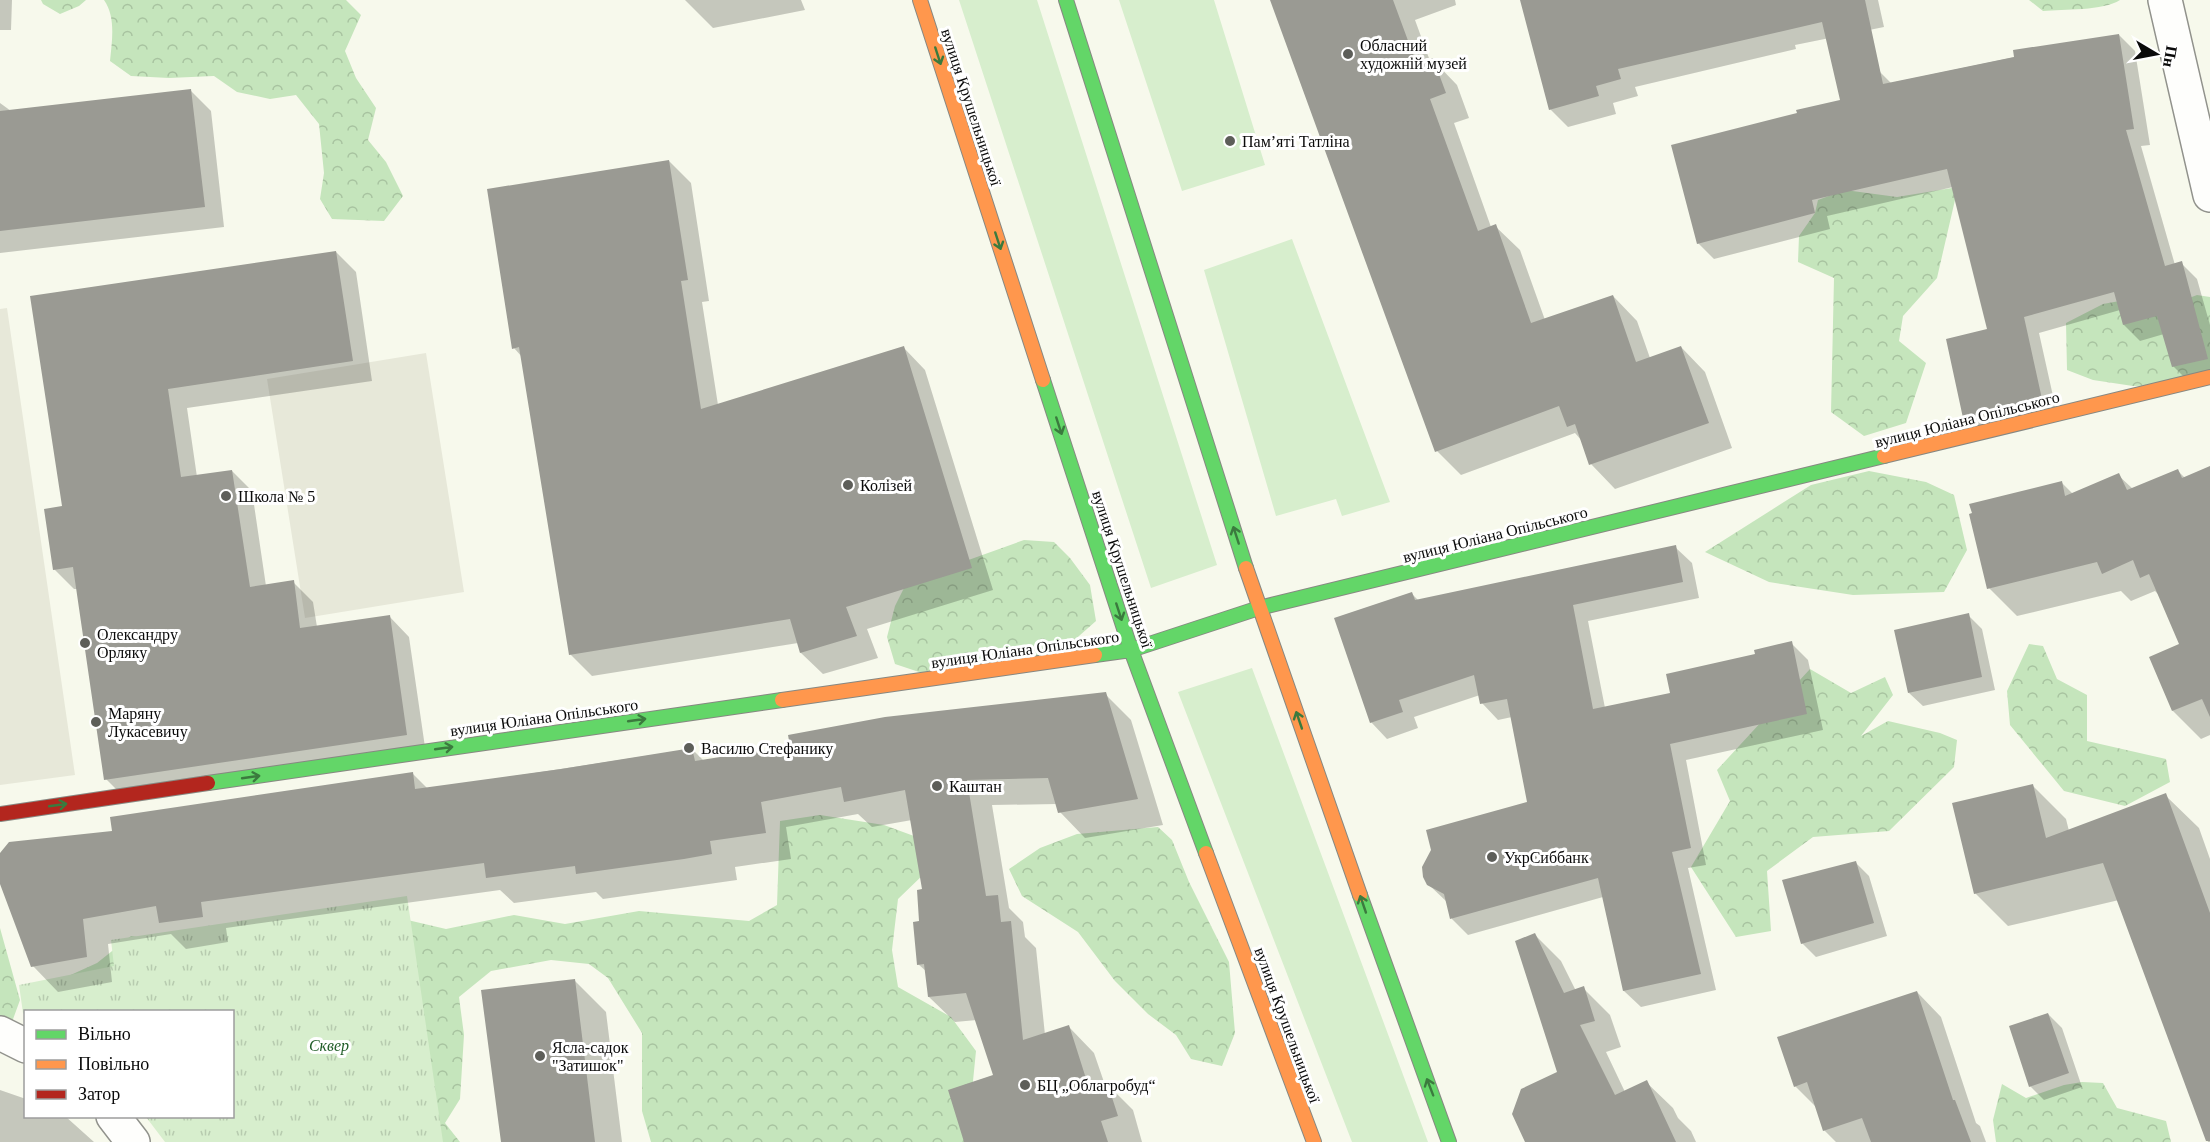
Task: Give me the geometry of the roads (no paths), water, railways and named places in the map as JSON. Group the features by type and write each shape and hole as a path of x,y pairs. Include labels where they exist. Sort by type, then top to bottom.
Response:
{"main road":[{"name":"вулиця Крушельницької","path":"920,0 1131,650 1314,1142"},
{"path":"1066,0 1259,608 1449,1142"},
{"name":"вулиця Юліана Опільського","path":"0,814 1131,650 1259,608 2210,377"}],"street":[{"path":"2165,0 2210,195"},
{"path":"0,1033 24,1045"},
{"path":"115,1118 133,1142"}],"place":[{"name":"Обласний художній музей","path":"1348,54"},
{"name":"Пам’яті Татліна","path":"1230,141"},
{"name":"Колізей","path":"848,485"},
{"name":"Школа № 5","path":"226,496"},
{"name":"Олександру Орляку","path":"85,643"},
{"name":"Маряну Лукасевичу","path":"96,722"},
{"name":"Василю Стефанику","path":"689,748"},
{"name":"Каштан","path":"937,786"},
{"name":"УкрСиббанк","path":"1492,857"},
{"name":"Ясла-садок \"Затишок\"","path":"540,1056"},
{"name":"БЦ „Облагробуд“","path":"1025,1085"}],"park label":[{"name":"Сквер","path":"329,1045"}]}
